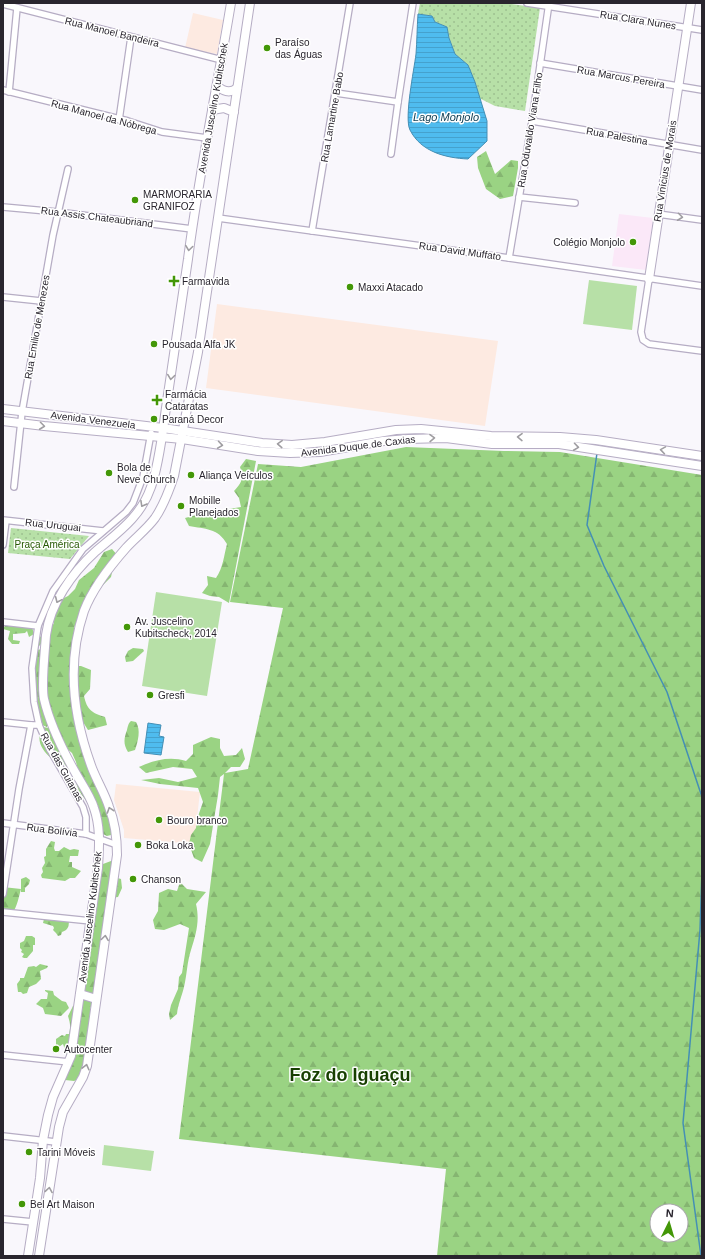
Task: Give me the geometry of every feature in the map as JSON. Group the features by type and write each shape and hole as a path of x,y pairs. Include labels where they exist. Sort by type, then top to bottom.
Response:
{"main road":[{"name":"Avenida Juscelino Kubitschek","path":"28,1256 43,1140 48,1115 53,1097 69,1062 98,868 100,838 98,819 94,805 62,750 44,696 47,632 51,616 61,594 71,580 94,553 118,534 137,514 144,504 152,486 163,428 192,229 231,3"},
{"name":"Avenida Juscelino Kubitschek","path":"40,1256 56,1142 63,1112 83,1077 87,1066 117,855 114,822 110,807 93,770 83,742 73,689 76,647 85,610 92,596 111,565 155,518 169,492 198,352 250,3"},
{"name":"Rua Vinícius de Morais","path":"649,279 691,3"},
{"path":"217,86 222,90 227,91 237,88"},
{"path":"212,110 224,108 234,112"},
{"name":"Avenida Venezuela","path":"3,409 163,428 182,435"},
{"name":"Avenida Venezuela","path":"3,421 161,438 182,435"},
{"name":"Avenida Duque de Caxias","path":"182,435 258,450 290,453 320,452 383,441 446,438 492,444 596,440 702,456"},
{"name":"Avenida Duque de Caxias","path":"559,441 702,466"},
{"path":"80,994 96,999"}],"street":[{"name":"Rua Lamartine Babo","path":"312,231 350,3"},
{"path":"391,154 413,3"},
{"name":"Rua Clara Nunes","path":"527,3 549,5 702,30"},
{"name":"Rua Manoel Bandeira","path":"3,4 222,60"},
{"name":"Rua Oduvaldo Viana Filho","path":"509,258 532,122 549,5"},
{"path":"6,91 17,8"},
{"path":"119,120 131,37"},
{"name":"Rua Marcus Pereira","path":"540,63 702,90"},
{"name":"Rua Manoel da Nóbrega","path":"6,91 162,132 207,138"},
{"path":"336,93 398,102"},
{"name":"Rua Palestina","path":"532,122 702,150"},
{"name":"Rua Emilio de Menezes","path":"14,487 22,412 58,212 68,169"},
{"path":"519,197 575,202"},
{"name":"Rua Assis Chateaubriand","path":"3,207 58,212 192,229"},
{"path":"658,214 702,220"},
{"name":"Rua David Muffato","path":"218,218 702,286"},
{"name":"Rua Vinícius de Morais","path":"649,279 641,332 643,340 649,344 702,351"},
{"path":"3,297 42,301"},
{"name":"Rua das Guianas","path":"86,834 86,817 83,807 49,748 39,725 34,702 32,668 38,626 46,606 57,586 83,549 126,512 133,503 143,477 152,427"},
{"path":"3,546 5,520"},
{"name":"Rua Uruguai","path":"5,520 103,531"},
{"path":"3,622 38,626"},
{"path":"3,722 39,725"},
{"path":"3,894 13,825 31,725"},
{"name":"Rua Bolívia","path":"3,824 86,834 117,845"},
{"path":"3,912 90,921"},
{"path":"3,1055 69,1062"},
{"path":"3,1136 56,1142"},
{"path":"3,1219 33,1222"}],"shaded area":[{"path":"193,13 223,20 217,54 185,48"},
{"name":"Colégio Monjolo","path":"619,214 653,218 646,270 612,266"},
{"path":"217,304 498,341 485,426 206,388"},
{"name":"Bouro branco","path":"116,784 200,792 194,844 124,838 124,830 114,800"}],"green space":[{"path":"420,3 504,3 540,8 525,111 495,106 479,98 468,65 455,54 449,38 447,27 435,22 432,16 418,14"},
{"path":"486,151 495,174 511,160 518,161 513,196 500,199 486,189 478,168 477,157"},
{"path":"589,280 637,286 632,330 583,324"},
{"path":"406,447 560,452 702,475 702,1256 437,1256 446,1169 179,1139 224,774 220,777 210,844 202,862 194,858 189,844 191,835 196,828 197,819 203,802 198,788 160,784 141,780 159,778 178,782 197,777 192,769 173,767 146,773 139,767 150,762 168,759 186,761 193,754 193,745 211,737 220,739 220,748 224,756 236,755 242,748 245,759 240,767 231,767 225,773 248,769 283,608 230,602 258,464 301,467"},
{"path":"246,459 256,461 229,603 219,597 202,593 208,585 207,576 216,578 222,566 227,544 220,535 211,530 189,526 185,518 204,513 241,507 239,498 234,491 242,480 240,467"},
{"name":"Praça América","path":"11,528 89,536 70,559 8,553"},
{"path":"112,549 118,556 111,577 99,589 81,621 74,627 74,666 81,666 91,670 90,689 84,696 85,701 91,710 105,717 107,725 88,730 78,714 79,740 102,795 113,832 111,835 107,836 102,832 102,820 97,807 92,801 87,802 79,791 76,783 78,771 76,762 72,753 65,747 48,704 49,720 47,727 42,725 34,695 35,654 37,655 38,651 35,650 38,635 41,637 41,644 37,650 42,649 48,633 54,623 54,615 62,599 68,596 75,589 79,580 94,568 104,552"},
{"path":"156,592 222,602 207,696 142,686"},
{"path":"6,624 32,627 34,634 29,637 27,631 25,633 13,634 13,640 20,641 19,644 12,644 8,639 10,631 3,629"},
{"path":"133,648 143,649 144,651 133,661 126,662 125,657 128,651"},
{"path":"131,721 136,722 138,725 138,736 135,750 128,752 125,746 125,738 128,725"},
{"path":"42,727 50,728 71,770 65,765 62,759 58,756 52,759 42,748 39,736"},
{"path":"51,841 55,842 55,851 59,851 64,847 70,850 79,850 78,856 70,856 69,862 72,862 72,867 81,871 75,878 70,878 65,881 42,878 42,868 45,863 44,857 46,856 46,849"},
{"path":"111,861 115,869 114,877 121,879 122,888 118,897 111,898 104,941 98,959 96,987 91,1004 84,1077 74,1081 65,1080 68,1058 63,1044 56,1049 56,1039 62,1035 65,1036 66,1034 69,1034 70,1025 68,1016 73,1006 76,1005 100,873 103,864"},
{"path":"26,877 30,880 29,884 25,888 25,892 21,892 21,879"},
{"path":"180,882 187,889 206,892 196,904 198,916 197,927 184,987 177,1014 170,1020 169,1014 171,1005 178,989 179,977 182,973 189,928 180,924 164,930 155,929 153,920 158,911 159,893 168,889 177,891"},
{"path":"3,887 21,889 14,911 12,913 3,912"},
{"path":"48,916 69,918 68,927 62,932 61,935 58,936 53,930 53,926 43,923 44,919"},
{"path":"26,936 32,936 35,938 35,945 33,945 33,951 27,958 24,958 22,957 24,954 21,952 22,950 20,948 20,943 24,941"},
{"path":"40,964 48,966 40,971 41,979 36,984 29,987 27,993 23,994 18,992 17,984 20,978 24,978 28,967 36,967"},
{"path":"45,990 53,991 54,995 66,1002 69,1008 61,1016 45,1014 43,1008 36,1004 41,999 47,999 48,993"},
{"path":"104,1145 154,1151 151,1171 102,1165"}],"water":[{"name":"Lago Monjolo","path":"418,14 432,16 435,22 447,27 449,38 455,54 468,65 475,82 487,121 487,141 468,159 451,157 427,149 415,138 410,130 408,115 416,54"},
{"path":"148,723 161,725 159,736 164,737 161,755 144,753"}],"waterway":[{"path":"597,453 587,525 604,566 667,692 702,797"},
{"path":"701,1256 683,1123 700,930 702,871"}],"place":[{"name":"Paraíso das Águas","path":"267,48"},
{"name":"MARMORARIA GRANIFOZ","path":"135,200"},
{"name":"Colégio Monjolo","path":"633,242"},
{"name":"Farmavida","path":"174,281"},
{"name":"Maxxi Atacado","path":"350,287"},
{"name":"Pousada Alfa JK","path":"154,344"},
{"name":"Farmácia Cataratas","path":"157,400"},
{"name":"Paraná Decor","path":"154,419"},
{"name":"Bola de Neve Church","path":"109,473"},
{"name":"Aliança Veículos","path":"191,475"},
{"name":"Mobille Planejados","path":"181,506"},
{"name":"Av. Juscelino Kubitscheck, 2014","path":"127,627"},
{"name":"Gresfi","path":"150,695"},
{"name":"Bouro branco","path":"159,820"},
{"name":"Boka Loka","path":"138,845"},
{"name":"Chanson","path":"133,879"},
{"name":"Autocenter","path":"56,1049"},
{"name":"Tarini Móveis","path":"29,1152"},
{"name":"Bel Art Maison","path":"22,1204"}],"district":[{"name":"Foz do Iguaçu","path":"350,1075"}]}
